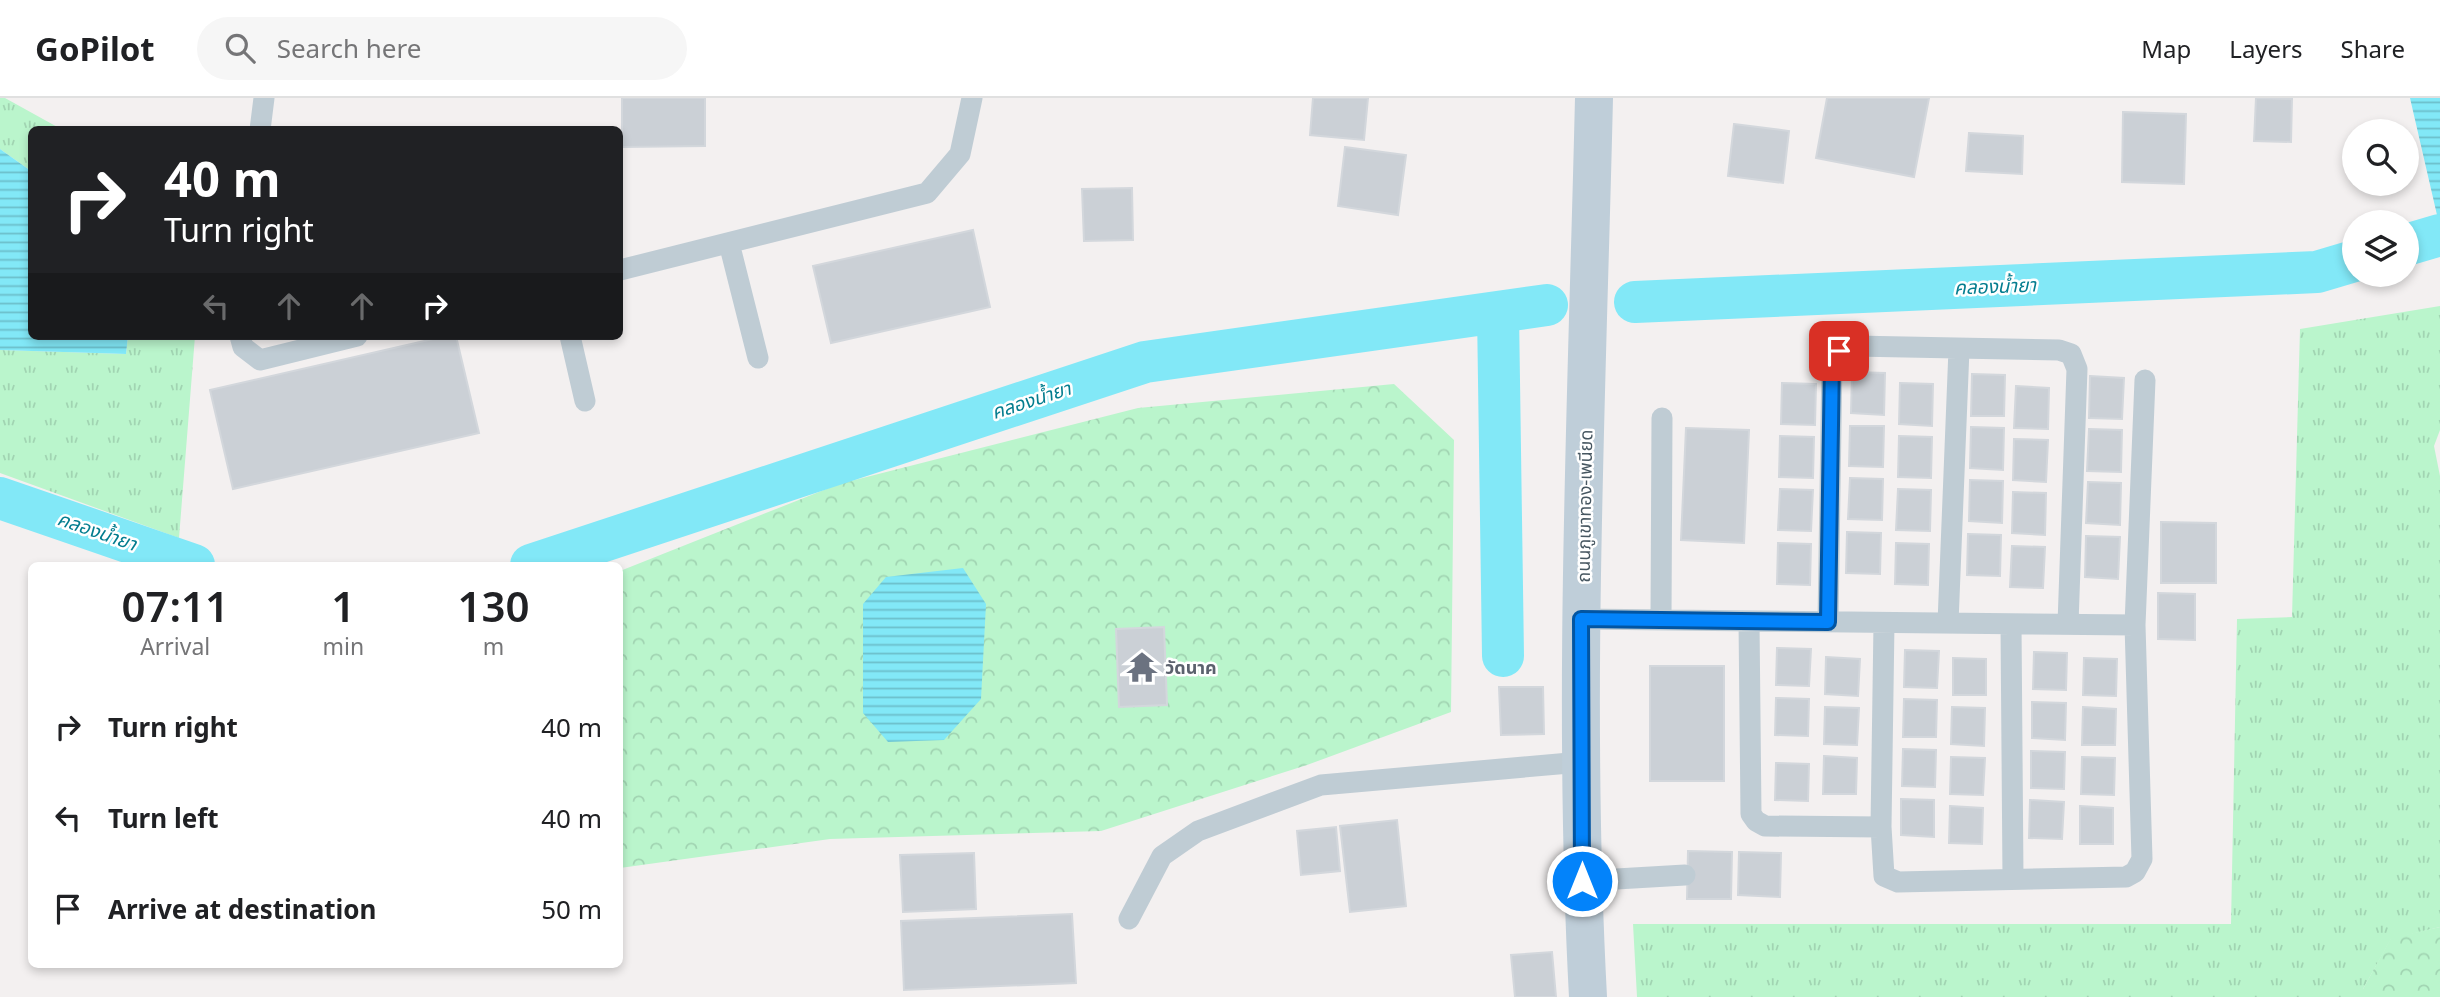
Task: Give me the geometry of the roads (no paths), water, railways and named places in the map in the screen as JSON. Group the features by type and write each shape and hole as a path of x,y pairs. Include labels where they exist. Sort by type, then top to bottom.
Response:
{"main road":[{"name":"ถนนภูเขาทอง-เพนียด","path":"1588,997 1582,881 1581,619 1594,98"}],"lane":[{"path":"260,126 264,98"},
{"path":"623,269 927,193 960,154 972,98"},
{"path":"729,243 758,358"},
{"path":"241,340 243,347 260,360 341,340"},
{"path":"571,340 585,401"},
{"path":"1828,622 1832,360 1839,351 1854,346 2059,350 2071,354 2077,369 2068,624"},
{"path":"1948,623 1959,349"},
{"path":"1884,623 1881,827 1884,876 1898,882 2126,877 2135,872 2142,859 2135,625 2145,380"},
{"path":"1661,620 1662,418"},
{"path":"1581,619 2135,625"},
{"path":"1749,621 1751,814 1756,821 1765,825 1881,827"},
{"path":"2011,624 2013,878"},
{"path":"1129,919 1162,856 1198,831 1321,785 1581,762"},
{"path":"1582,881 1685,875"}],"water":[{"path":"2410,98 2440,98 2440,228 2419,137 2419,119 2415,119"},
{"path":"0,149 28,169 28,340 128,340 126,354 0,350"},
{"path":"963,568 986,604 981,699 944,740 888,742 863,713 863,604 886,577"}],"waterway":[{"name":"คลองน้ำยา","path":"2419,241 2440,235"},
{"name":"คลองน้ำยา","path":"1635,302 2317,272 2342,265"},
{"name":"คลองน้ำยา","path":"540,562 1145,362 1547,305"},
{"path":"1498,312 1503,656"},
{"name":"คลองน้ำยา","path":"0,498 185,562"}],"place":[{"name":"วัดนาค","path":"1142,667"}]}
